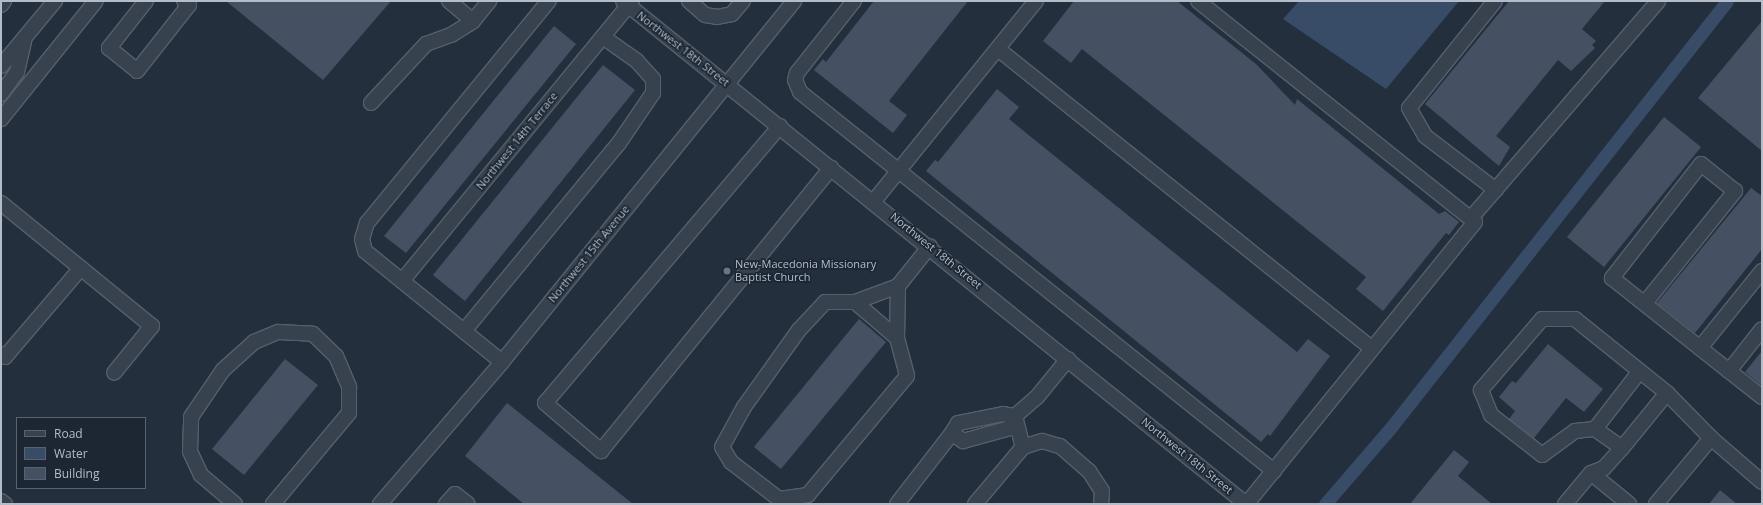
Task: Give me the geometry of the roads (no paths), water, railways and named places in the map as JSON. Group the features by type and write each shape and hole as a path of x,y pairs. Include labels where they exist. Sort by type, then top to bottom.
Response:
{"street":[{"path":"1,5 4,1"},
{"path":"1,66 55,1"},
{"path":"1,119 96,1"},
{"path":"146,1 109,48 137,71 189,5 184,1"},
{"path":"449,1 473,21"},
{"path":"371,103 426,44 451,35 473,21 489,1"},
{"path":"502,362 365,251 362,239 367,223 548,1"},
{"path":"689,1 705,15 717,17 732,14 743,1"},
{"name":"Northwest 15th Avenue","path":"380,504 502,362 794,1"},
{"path":"854,1 797,73 796,86 899,171 1274,471"},
{"path":"874,202 1036,1"},
{"path":"1198,1 1476,222 1247,504"},
{"path":"1495,1 1409,108 1426,136 1496,190"},
{"path":"1471,218 1658,1"},
{"name":"Northwest 14th Terrace","path":"402,281 603,37 628,3"},
{"name":"Northwest 18th Street","path":"628,3 1247,504"},
{"path":"464,331 614,149 653,93 653,78 637,60 603,37"},
{"path":"1,94 17,72 24,38"},
{"path":"998,49 1372,350"},
{"path":"780,126 545,403 601,451 831,168"},
{"path":"1645,303 1735,191 1701,164 1612,278 1762,397"},
{"path":"1,203 152,326 114,373"},
{"path":"898,286 897,338 907,376 808,494 779,499 732,462 722,447 744,407 799,330 825,302 855,302 898,286 930,246"},
{"path":"1,354 5,357 81,268"},
{"path":"1700,348 1762,271"},
{"path":"855,302 897,338"},
{"path":"1622,448 1595,429 1575,431 1542,455 1491,415 1482,390 1542,319 1575,319 1667,393 1711,438 1762,482"},
{"path":"1728,371 1762,329"},
{"path":"235,504 201,475 190,451 191,417 222,370 254,342 278,332 314,334 336,356 349,387 349,413 334,436 283,488 273,504"},
{"path":"952,433 963,440 990,435 1010,428 1015,416 1037,397 1068,359"},
{"path":"1595,429 1640,371"},
{"path":"1565,504 1591,473 1604,468 1667,393"},
{"path":"897,504 952,433 958,423 1003,414 1015,416"},
{"path":"1015,416 1023,447"},
{"path":"1656,504 1711,438"},
{"path":"975,504 1023,447 1042,441 1060,446 1089,471 1102,491 1101,504"},
{"path":"1591,473 1629,504"},
{"path":"446,504 455,494 468,504"},
{"path":"1,501 5,504"}],"water":[{"path":"1299,1 1459,1 1386,89 1283,19"}],"waterway":[{"path":"1325,504 1392,426 1727,1"}],"place":[{"name":"New-Macedonia Missionary Baptist Church","path":"727,271"}]}
